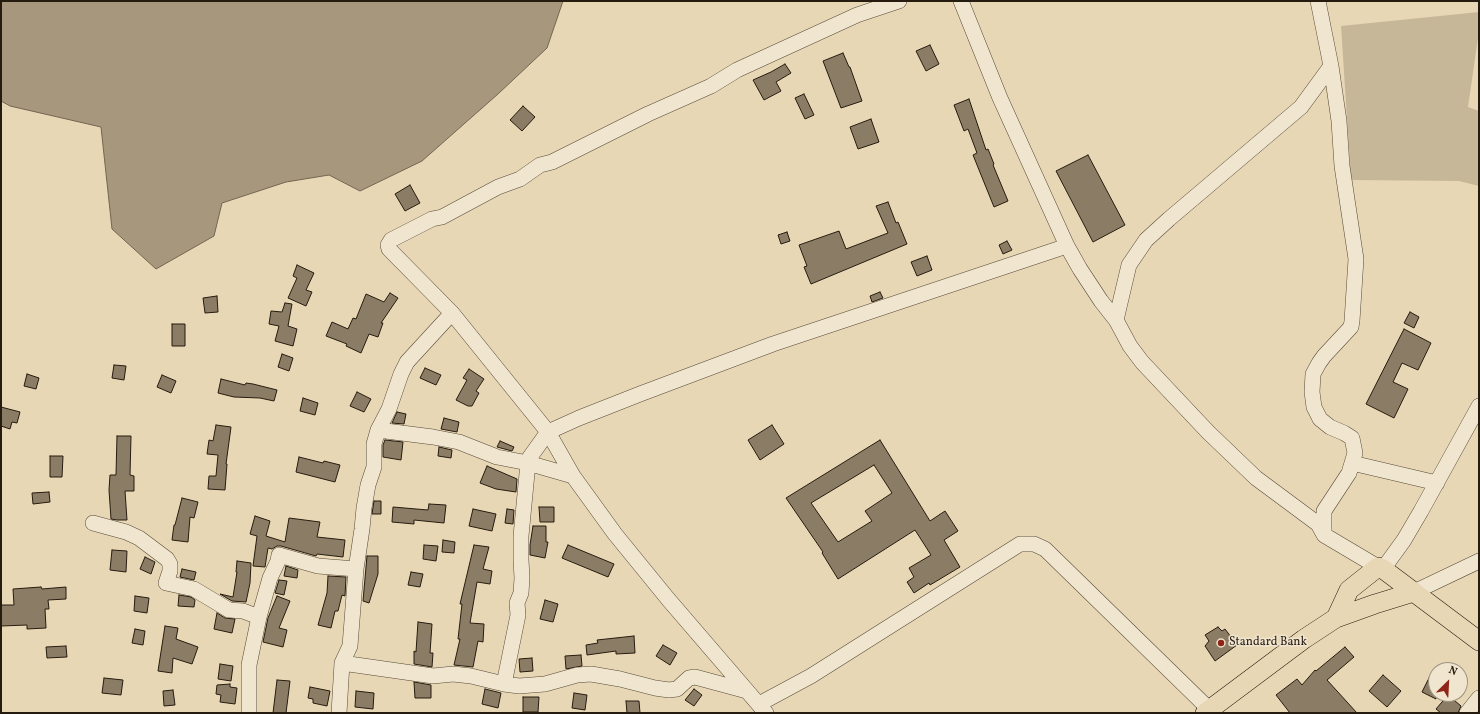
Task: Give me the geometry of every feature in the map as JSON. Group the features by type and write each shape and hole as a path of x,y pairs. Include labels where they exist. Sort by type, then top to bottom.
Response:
{"main road":[{"path":"1336,618 1349,590 1381,568 1479,641"},
{"path":"1214,710 1304,639 1336,618 1414,592"}],"street":[{"path":"899,1 857,16 737,70 711,86 648,114 552,162 540,165 520,179 498,187 442,217 432,219 391,240 388,243 389,248 452,313 548,432 573,476 615,534 668,599 763,709 811,676 1020,544 1034,544 1045,549 1214,710"},
{"path":"961,1 1000,98 1067,246 1101,301 1116,320 1130,346 1142,362 1208,432 1256,478 1318,524 1324,535 1381,568 1404,540 1479,406"},
{"path":"1318,1 1331,66 1339,121 1342,166 1356,259 1351,327 1319,363 1313,374 1312,392 1314,407 1320,419 1330,427 1352,438 1355,453 1349,473 1324,511 1324,535"},
{"path":"1116,320 1129,265 1146,240 1169,218 1302,107 1331,66"},
{"path":"504,684 518,615 517,603 521,593 521,536 528,463 530,457 548,432 633,396 773,344 1067,246"},
{"path":"339,713 342,663 350,646 356,569 368,485 374,467 374,444 378,430 389,409 401,374 408,362 452,313"},
{"path":"378,430 459,442 497,457 528,463 573,476"},
{"path":"1352,464 1437,483"},
{"path":"93,523 126,532 139,538 167,559 170,564 170,571 166,583 194,589 229,610 243,611 259,617"},
{"path":"250,713 249,665 259,617 270,578 278,561 279,555 318,566 356,569"},
{"path":"1414,592 1479,561"},
{"path":"342,663 432,676 453,674 471,676 519,686 545,684 577,675 591,674 669,690 677,689 692,676 747,690"},
{"path":"1467,713 1479,698"}],"shaded area":[{"path":"1,1 563,1 547,48 498,94 422,161 360,191 329,175 286,182 222,203 214,236 156,269 112,229 101,127 10,106 1,101"},
{"path":"1479,12 1479,31 1468,107 1479,111 1479,186 1459,181 1351,180 1341,26"}],"building":[{"path":"930,45 939,64 926,71 916,51"},
{"path":"843,53 850,67 862,101 841,108 823,61"},
{"path":"785,64 791,73 776,82 781,91 764,100 753,80"},
{"path":"804,94 814,115 805,119 795,98"},
{"path":"969,99 986,150 988,149 1008,201 994,207 973,155 977,153 968,129 964,131 954,105"},
{"path":"523,106 535,117 522,131 510,120"},
{"path":"871,119 879,142 858,149 850,127"},
{"path":"1088,155 1125,225 1093,242 1056,171"},
{"path":"410,185 420,203 405,211 395,194"},
{"path":"888,202 896,223 898,222 907,244 811,284 804,267 807,266 799,245 839,231 846,249 888,233 876,206"},
{"path":"787,232 790,241 781,244 778,235"},
{"path":"1007,241 1012,250 1003,254 999,245"},
{"path":"927,256 932,270 917,276 911,262"},
{"path":"297,265 314,273 306,290 312,292 306,306 288,298 297,278 293,276"},
{"path":"880,292 883,298 872,302 870,296"},
{"path":"390,293 398,298 381,323 383,323 378,337 369,334 361,353 346,346 347,344 326,336 332,322 348,329 353,318 356,319 366,294 384,302"},
{"path":"217,296 218,312 205,313 203,298"},
{"path":"285,303 292,304 288,326 297,329 293,346 275,341 279,326 269,324 271,311 282,312"},
{"path":"1410,312 1419,317 1414,328 1404,323"},
{"path":"172,324 185,324 185,346 172,346"},
{"path":"1404,329 1431,343 1418,370 1402,363 1393,382 1408,389 1394,418 1366,404"},
{"path":"282,354 293,358 289,371 278,367"},
{"path":"114,365 126,366 124,380 112,378"},
{"path":"425,368 441,375 436,385 420,378"},
{"path":"469,369 484,379 476,391 479,393 472,406 468,406 456,400 467,380 463,378"},
{"path":"27,374 39,378 36,389 24,386"},
{"path":"162,375 176,381 171,393 157,387"},
{"path":"221,379 245,385 246,383 253,384 277,390 274,401 260,398 234,397 218,393"},
{"path":"357,392 371,399 364,412 350,406"},
{"path":"303,398 318,403 315,415 300,411"},
{"path":"1,407 20,412 17,423 12,422 10,429 1,426"},
{"path":"397,412 406,414 404,424 392,423"},
{"path":"444,418 459,422 457,432 441,429"},
{"path":"216,425 231,427 226,464 225,490 208,489 209,476 216,476 218,455 207,454 209,440 213,441"},
{"path":"772,425 784,444 760,460 748,440"},
{"path":"117,436 131,436 130,475 134,476 134,491 125,491 127,520 111,519 109,490 110,475 116,475"},
{"path":"385,440 403,442 401,460 383,457 383,445"},
{"path":"880,440 930,521 945,511 958,531 944,540 960,567 930,585 929,583 914,593 907,582 914,577 909,568 931,555 915,530 838,579 822,553 823,552 786,498","holes":["874,465 892,493 865,511 872,521 838,542 811,503"]},
{"path":"500,441 514,447 512,451 497,447"},
{"path":"439,447 452,450 451,458 438,456"},
{"path":"50,456 63,456 62,477 50,477"},
{"path":"299,457 323,463 324,461 340,465 335,482 296,472"},
{"path":"487,466 517,479 516,492 496,489 480,483"},
{"path":"49,492 50,502 33,504 32,493"},
{"path":"182,498 198,502 194,518 190,517 188,542 172,540 174,525"},
{"path":"374,501 381,501 381,514 372,514"},
{"path":"429,504 446,505 444,523 414,520 414,524 392,522 393,507 428,510"},
{"path":"539,507 554,507 554,522 540,522"},
{"path":"473,509 496,514 492,531 469,526"},
{"path":"507,509 514,510 513,524 505,523"},
{"path":"255,516 270,521 266,536 285,542 289,518 320,522 317,537 345,540 343,557 317,554 316,556 277,546 272,549 268,548 265,567 253,566 257,536 250,534"},
{"path":"533,526 546,526 546,542 548,542 545,558 530,555"},
{"path":"443,540 455,542 454,553 442,552"},
{"path":"424,545 438,546 436,561 423,559"},
{"path":"474,545 489,547 483,569 492,571 490,584 477,582 470,623 484,624 483,642 478,641 473,667 454,665 460,639 458,639 462,604 460,604"},
{"path":"568,545 614,564 608,577 562,558"},
{"path":"112,550 127,551 126,572 110,570"},
{"path":"367,556 378,556 378,574 369,603 363,601"},
{"path":"145,557 155,562 151,574 140,569"},
{"path":"237,561 251,563 250,583 246,602 232,601 220,594 233,597 237,572"},
{"path":"286,566 298,570 297,578 284,576"},
{"path":"182,569 196,572 194,580 180,577"},
{"path":"411,572 423,574 420,587 408,585"},
{"path":"328,576 346,577 345,596 342,595 338,611 335,611 331,628 318,625 327,593"},
{"path":"279,580 287,581 284,595 275,593"},
{"path":"41,587 42,589 66,587 66,599 48,600 49,609 45,609 46,628 27,629 27,625 1,626 1,605 14,605 13,589"},
{"path":"179,595 191,597 195,600 194,607 178,606"},
{"path":"135,596 149,598 147,613 134,611"},
{"path":"277,596 290,601 279,628 287,630 283,647 263,642 268,618"},
{"path":"545,600 558,604 553,622 540,619"},
{"path":"217,613 225,618 235,619 232,633 214,629"},
{"path":"418,622 432,624 430,653 433,653 432,667 414,664 414,651 416,652"},
{"path":"165,626 178,628 176,639 198,647 192,664 173,658 172,673 158,671"},
{"name":"Standard Bank","path":"1218,627 1222,631 1225,629 1237,645 1215,661 1205,646 1209,641 1205,635"},
{"path":"135,629 145,631 143,645 132,643"},
{"path":"634,636 635,653 616,654 616,651 587,655 586,645 598,643 597,640"},
{"path":"663,645 677,653 670,665 656,656"},
{"path":"66,646 67,657 47,658 46,647"},
{"path":"1345,647 1354,657 1327,680 1357,713 1290,713 1276,695 1297,679 1302,685 1315,670 1316,671"},
{"path":"581,655 582,666 566,669 565,656"},
{"path":"532,658 533,671 520,672 519,659"},
{"path":"220,664 233,666 231,681 218,679"},
{"path":"1383,675 1401,691 1387,707 1369,691"},
{"path":"104,678 123,680 121,695 102,693"},
{"path":"277,680 290,681 286,713 273,713"},
{"path":"1428,680 1428,695 1422,692"},
{"path":"414,682 431,685 431,698 415,698"},
{"path":"230,684 230,687 237,688 235,704 220,702 221,695 216,694 217,685"},
{"path":"310,687 330,691 327,706 313,703 313,699 308,698"},
{"path":"485,689 501,693 498,708 482,704"},
{"path":"694,689 702,695 694,706 685,700"},
{"path":"173,690 175,705 164,706 163,691"},
{"path":"356,691 374,693 373,709 355,707"},
{"path":"574,693 587,695 585,710 572,708"},
{"path":"523,697 539,697 538,712 523,712"},
{"path":"626,701 639,701 640,713 627,713"},
{"path":"1442,702 1456,702 1461,706 1458,713 1441,713 1436,709"}],"place":[{"name":"Standard Bank","path":"1221,643"}]}
